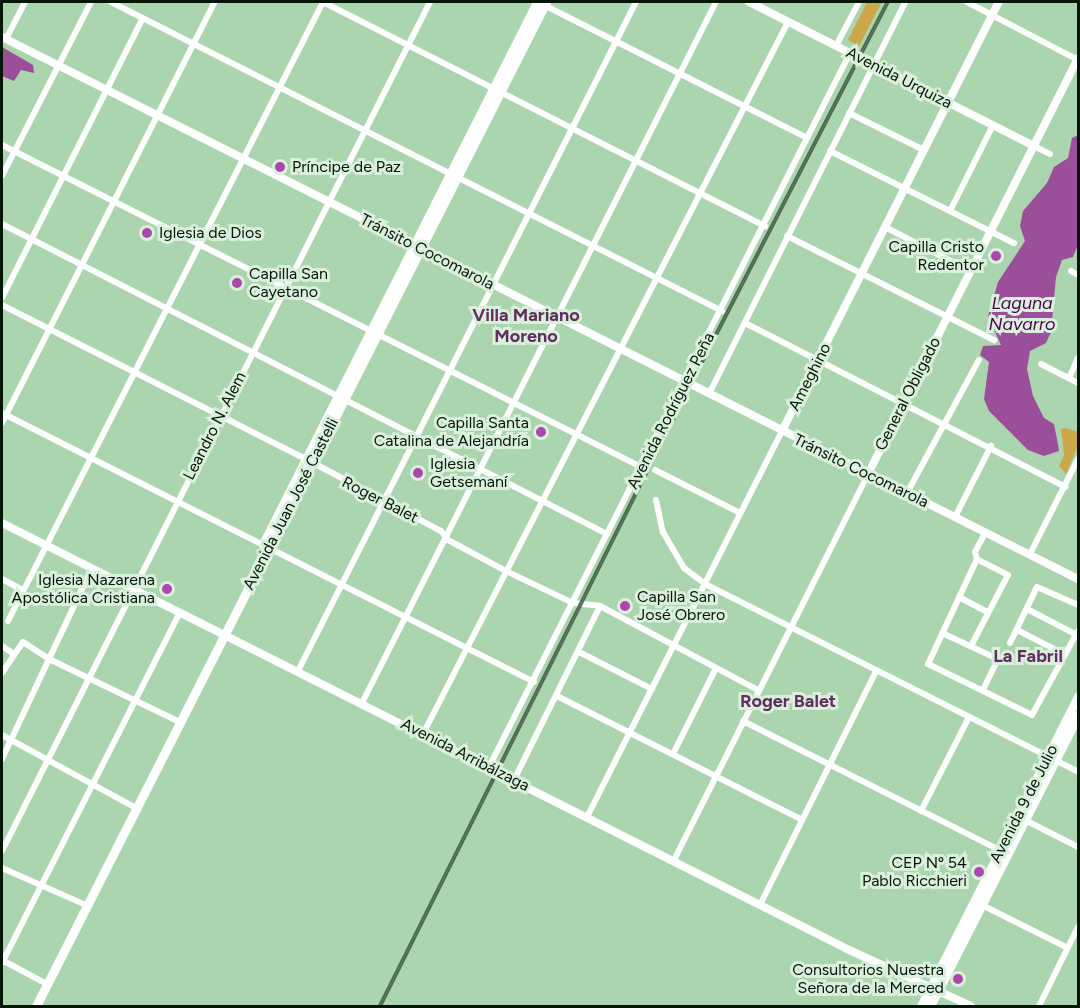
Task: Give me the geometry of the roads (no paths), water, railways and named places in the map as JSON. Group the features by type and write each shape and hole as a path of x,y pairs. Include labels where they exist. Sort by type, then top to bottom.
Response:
{"main road":[{"name":"Avenida Juan José Castelli","path":"36,1006 45,982 84,904 540,2"},
{"name":"Avenida 9 de Julio","path":"1052,760 1078,698"},
{"name":"Avenida 9 de Julio","path":"921,1006 934,990 978,903 999,851 1022,818 1078,716"},
{"name":"Avenida 9 de Julio","path":"978,903 1009,855 1022,818"},
{"name":"Avenida Juan José Castelli","path":"29,1006 45,982"},
{"name":"Avenida 9 de Julio","path":"930,1006 934,990"}],"street":[{"path":"4,38 25,2"},
{"path":"2,176 91,2"},
{"path":"111,2 722,311"},
{"path":"2,423 3,414 49,330 215,2"},
{"path":"8,621 323,2 765,226"},
{"name":"Leandro N. Alem","path":"2,851 176,501 430,2"},
{"path":"540,2 807,138"},
{"path":"298,671 636,2"},
{"path":"362,703 444,536 716,2"},
{"path":"836,46 860,2"},
{"name":"Avenida Rodríguez Peña","path":"709,394 905,2"},
{"path":"967,2 1078,59"},
{"name":"Ameghino","path":"587,817 999,2"},
{"name":"Avenida Urquiza","path":"755,3 788,22 1050,154"},
{"path":"2,298 143,18"},
{"path":"423,734 788,22"},
{"name":"Tránsito Cocomarola","path":"4,38 686,383 1078,578"},
{"name":"Avenida Rodríguez Peña","path":"489,767 686,383 850,52"},
{"name":"General Obligado","path":"674,860 742,721 1078,59"},
{"path":"849,113 924,150"},
{"path":"950,212 993,125"},
{"path":"2,145 641,467"},
{"path":"830,151 1014,243"},
{"path":"2,224 254,350 607,534"},
{"path":"885,227 970,271"},
{"path":"787,236 994,340"},
{"path":"1071,271 1078,275"},
{"name":"Roger Balet","path":"2,305 221,415 382,501 506,571 573,603 600,606 758,690"},
{"path":"745,323 991,446 1065,487"},
{"path":"1069,378 1078,358"},
{"path":"907,493 979,360"},
{"path":"1041,364 1078,383"},
{"path":"3,414 534,682"},
{"path":"955,517 991,446"},
{"path":"1030,554 1078,459"},
{"path":"655,470 740,513"},
{"path":"656,500 663,532 684,567 705,584 1078,772"},
{"name":"Avenida Arribálzaga","path":"2,523 131,591 298,671 760,904 971,1006"},
{"path":"985,533 975,552 977,559 928,664 1032,715 1077,632 1027,609"},
{"path":"971,646 1008,576 977,559"},
{"path":"2,759 51,660 91,570"},
{"path":"2,579 24,590"},
{"path":"1010,643 1037,587 1078,605"},
{"path":"959,597 987,612"},
{"path":"514,780 600,606"},
{"path":"45,982 2,961 179,614"},
{"path":"1017,630 1064,654"},
{"path":"942,633 998,659 983,690"},
{"path":"2,673 23,642 88,679 177,721"},
{"path":"2,646 15,654"},
{"path":"579,652 652,689"},
{"path":"673,754 716,668"},
{"path":"760,904 800,819 876,671"},
{"path":"557,696 800,819"},
{"path":"921,811 969,717"},
{"path":"742,721 1009,855"},
{"path":"2,735 134,807"},
{"path":"1022,818 1078,847"},
{"path":"2,867 84,904"},
{"path":"978,903 1068,948"},
{"path":"1039,1006 1078,927"}],"water":[{"path":"2,47 33,65 34,73 21,70 14,81 2,76"},
{"name":"Laguna Navarro","path":"1078,135 1078,245 1073,257 1062,260 1056,277 1051,332 1046,343 1030,351 1027,369 1033,396 1044,418 1054,424 1058,444 1059,451 1044,456 1028,450 989,411 984,399 989,362 980,355 983,346 1001,345 988,316 998,282 1025,241 1020,226 1023,211 1047,183 1054,167 1068,158 1072,138"}],"railway":[{"path":"380,1006 690,385 888,2"}],"place":[{"name":"Príncipe de Paz","path":"280,167"},
{"name":"Iglesia de Dios","path":"147,233"},
{"name":"Capilla Cristo Redentor","path":"996,256"},
{"name":"Capilla San Cayetano","path":"237,283"},
{"name":"Capilla Santa Catalina de Alejandría","path":"541,432"},
{"name":"Iglesia Getsemaní","path":"418,473"},
{"name":"Iglesia Nazarena Apostólica Cristiana","path":"167,589"},
{"name":"Capilla San José Obrero","path":"625,606"},
{"name":"CEP Nº 54 Pablo Ricchieri","path":"979,872"},
{"name":"Consultorios Nuestra Señora de la Merced","path":"958,979"}],"district":[{"name":"Villa Mariano Moreno","path":"526,326"},
{"name":"La Fabril","path":"1028,656"},
{"name":"Roger Balet","path":"788,701"}]}
